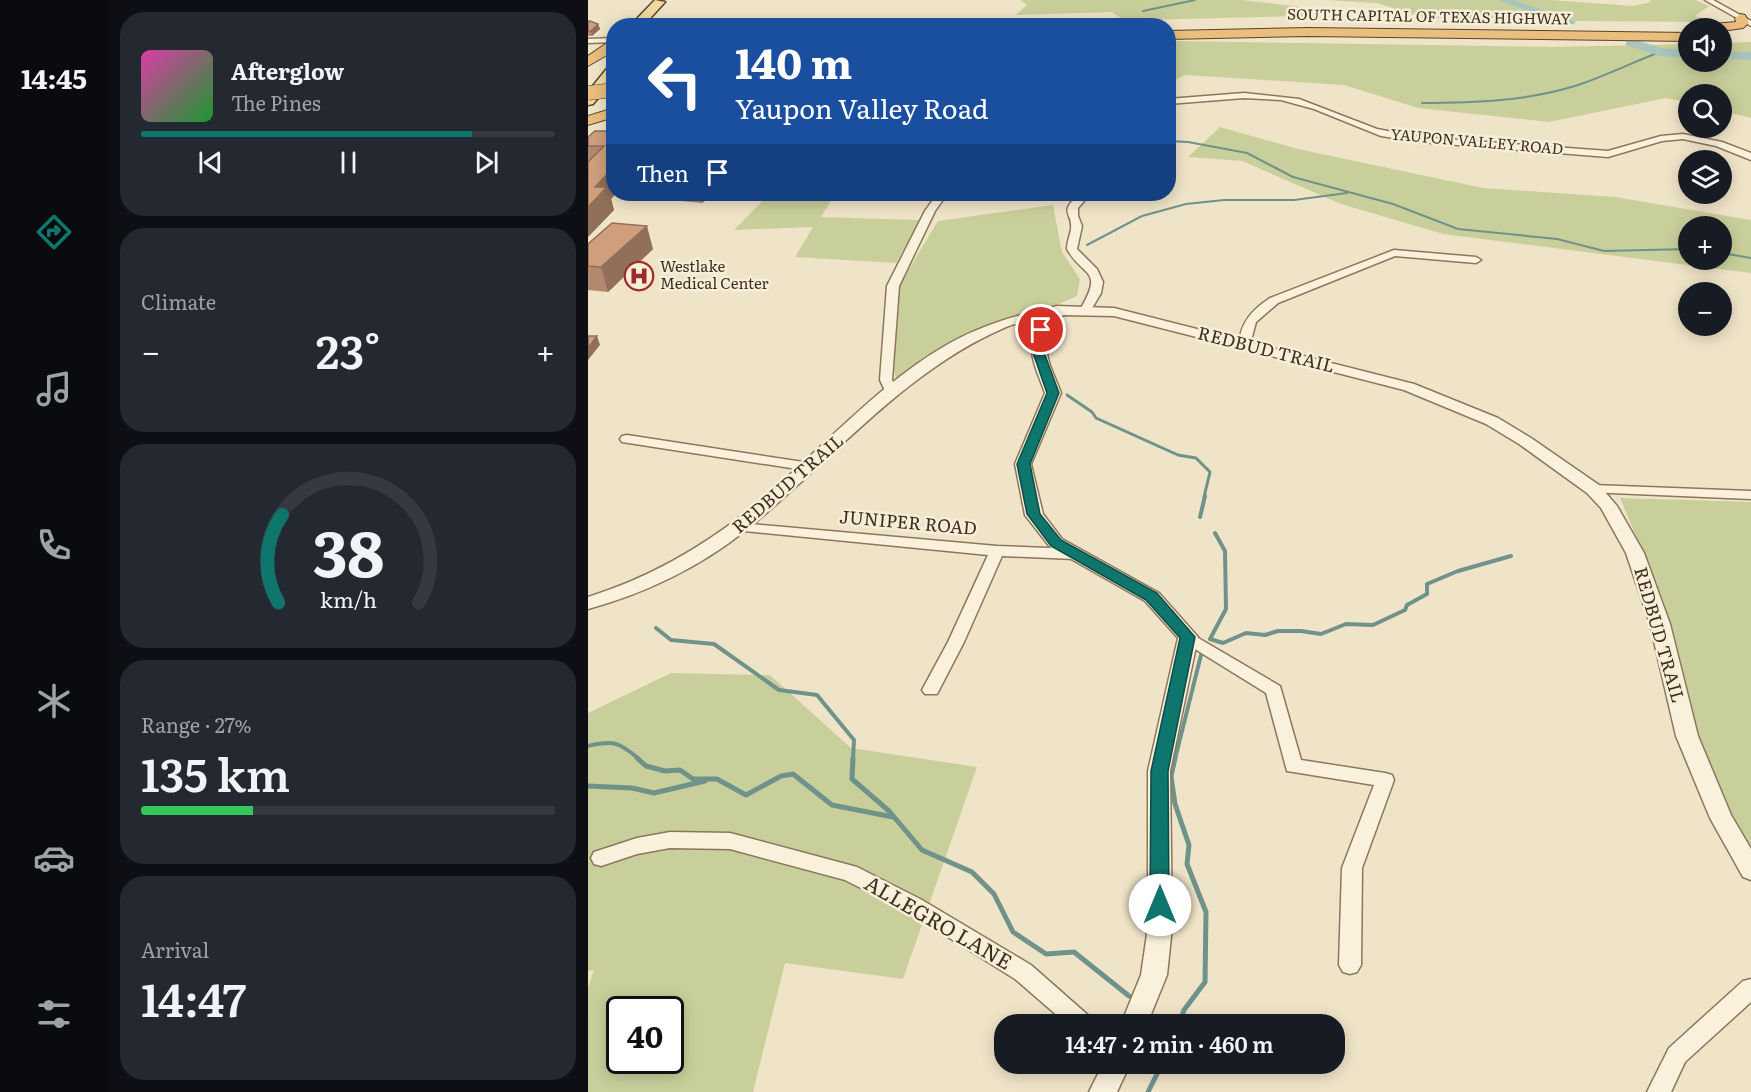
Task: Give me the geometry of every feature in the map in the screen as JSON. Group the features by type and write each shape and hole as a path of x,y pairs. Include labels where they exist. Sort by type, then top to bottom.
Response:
{"highway":[{"path":"1732,26 1748,23"},
{"path":"1732,27 1748,23"},
{"name":"SOUTH CAPITAL OF TEXAS HIGHWAY","path":"1176,27 1278,24 1678,30"},
{"path":"1320,32 1374,30 1385,25 1397,30 1435,33"},
{"name":"SOUTH CAPITAL OF TEXAS HIGHWAY","path":"1176,35 1320,32 1678,38"},
{"path":"1732,37 1751,36"},
{"path":"589,69 606,55"},
{"path":"589,69 606,68"},
{"path":"588,84 606,83"},
{"path":"588,93 606,91"},
{"path":"588,112 606,111"},
{"path":"588,121 606,114"}],"main road":[{"path":"643,18 659,1"},
{"path":"650,18 659,1"},
{"path":"631,18 640,4"},
{"path":"588,101 606,78"}],"street":[{"path":"1708,0 1748,23"},
{"path":"588,41 606,47"},
{"name":"YAUPON VALLEY ROAD","path":"1176,101 1227,96 1270,97 1317,107 1372,132 1417,139 1608,154 1631,150 1663,138 1675,137 1734,148 1751,157"},
{"path":"892,392 886,380 893,286 937,201"},
{"path":"1075,201 1071,208 1072,217 1077,226 1072,248 1074,253 1098,276 1096,291 1087,308"},
{"path":"1245,345 1247,326 1264,305 1281,296 1384,257 1394,254 1476,260"},
{"name":"REDBUD TRAIL","path":"588,603 638,585 682,564 739,527 810,467 892,392 985,329 1017,318 1059,311 1087,308 1114,312 1372,376 1457,405 1492,421 1525,441 1593,489 1608,506 1635,553 1660,624 1687,736 1721,818 1751,870"},
{"path":"1059,311 1041,330 1036,347 1053,393 1023,464 1034,514 1056,543 1152,597 1188,637 1274,690 1293,766 1385,780 1352,868 1350,965"},
{"path":"1017,318 1035,322 1041,330"},
{"path":"627,439 810,467"},
{"path":"1593,489 1751,495"},
{"name":"JUNIPER ROAD","path":"739,527 997,551 1074,554"},
{"path":"931,690 956,642 997,551"},
{"path":"1138,1014 1154,975 1160,927 1159,771 1188,637"},
{"name":"ALLEGRO LANE","path":"601,858 637,846 670,840 730,841 850,873 915,906 1023,972 1071,1014"},
{"path":"1659,1092 1677,1055 1751,988"},
{"path":"1103,1092 1112,1074"}],"green space":[{"path":"1020,0 1241,0 1299,7 1306,16 1176,19 1121,18 1112,12 1016,15 1027,5"},
{"path":"1326,0 1550,0 1633,6 1651,2 1650,0 1695,0 1709,6 1695,16 1702,18 1678,18 1678,22 1555,21 1544,18 1426,18 1376,3"},
{"path":"1176,41 1552,47 1678,44 1678,72 1732,72 1732,43 1751,42 1751,118 1732,113 1732,84 1678,84 1678,101 1666,98 1549,122 1418,108 1344,85 1185,75 1176,80"},
{"path":"1220,127 1298,149 1483,188 1615,197 1727,216 1678,216 1678,264 1443,234 1341,204 1242,161 1188,157"},
{"path":"762,201 831,201 821,217 920,220 896,263 795,257 813,227 734,230"},
{"path":"1053,205 1062,252 1080,279 1077,296 1050,308 996,322 967,335 904,377 896,379 892,360 900,284 938,221"},
{"path":"1732,217 1751,220 1751,273 1727,270 1732,270"},
{"path":"1620,498 1751,502 1751,856 1708,774 1664,603"},
{"path":"671,673 770,675 851,748 977,767 903,979 785,963 753,1092 588,1092 588,988 594,970 588,971 588,713"}],"building":[{"path":"588,21 598,24 591,31 588,31"},
{"path":"595,131 606,131 606,175 595,187 606,188 588,207 588,162 604,146 588,146 588,137"},
{"path":"612,223 647,226 601,267 588,266 588,244"},
{"path":"588,336 597,336 588,348"}],"waterway":[{"path":"1143,11 1195,0"},
{"path":"1503,0 1570,22"},
{"path":"1630,42 1660,52 1678,53"},
{"path":"1422,103 1481,102 1540,95 1588,81 1660,52"},
{"path":"1732,55 1751,56"},
{"path":"1176,141 1247,153 1293,177 1393,204 1458,229 1557,239 1604,251 1678,249"},
{"path":"1087,245 1142,216 1186,204 1224,200 1294,200 1347,193"},
{"path":"1732,255 1751,258"},
{"path":"1067,395 1092,412 1096,418 1178,455 1196,458 1210,472 1204,497"},
{"path":"1200,517 1205,496"},
{"path":"1215,533 1225,551 1226,609 1210,639 1223,643 1246,633 1265,635 1278,631 1301,631 1321,634 1346,624 1373,625 1405,610 1407,605 1427,594 1427,584 1458,571 1511,556"},
{"path":"656,628 671,640 714,644 779,690 817,695 854,740 853,759"},
{"path":"1175,759 1201,655"},
{"path":"588,746 604,743 616,744 639,759"},
{"path":"637,758 646,766 665,771 680,770 693,779 717,779 746,795 781,776 793,774 832,805 893,817"},
{"path":"853,758 852,779 889,811 922,850 972,872 994,894 1013,932 1046,954 1074,952 1129,996"},
{"path":"1175,758 1171,776 1175,804 1189,845 1187,864 1206,912 1205,982 1183,1014"},
{"path":"588,786 632,788 654,793 705,781"},
{"path":"1148,1092 1157,1074"}],"place":[{"name":"Westlake Medical Center","path":"639,276"}],"route":[{"path":"1041,330 1036,347 1053,393 1023,464 1034,514 1056,543 1152,597 1188,637 1159,771 1160,905"}]}
